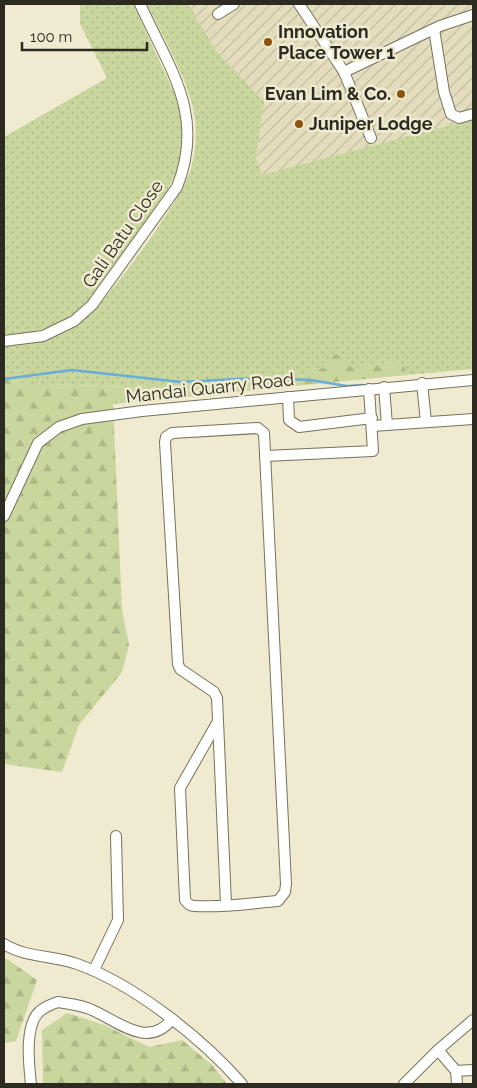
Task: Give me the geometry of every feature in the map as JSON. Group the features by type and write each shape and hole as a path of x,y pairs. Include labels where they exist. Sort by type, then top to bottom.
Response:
{"street":[{"name":"Gali Batu Close","path":"4,341 43,336 74,322 92,305 177,187 184,169 189,145 188,119 182,96 140,4"},
{"path":"218,14 234,4"},
{"path":"299,4 344,72 371,138"},
{"path":"344,72 434,29 473,15"},
{"path":"434,29 444,92 451,114 459,118 473,114"},
{"name":"Mandai Quarry Road","path":"4,516 38,443 59,427 82,419 133,412 473,380"},
{"path":"422,384 426,422"},
{"path":"384,388 387,425"},
{"path":"265,456 373,451 369,389"},
{"path":"288,397 289,420 299,427 372,422 387,425 473,419"},
{"path":"217,723 180,788 184,896 192,906 278,901 285,892 286,884 264,433 258,428 172,433 166,437 165,442 178,664 180,669 214,692 217,698 226,904"},
{"path":"94,970 118,920 116,836"},
{"path":"4,944 15,951 75,963 103,974 172,1019 225,1064 242,1084"},
{"path":"31,1084 28,1048 32,1025 39,1012 58,1002 91,1009 127,1028 150,1034 165,1028 172,1019"},
{"path":"404,1084 438,1050 473,1020"},
{"path":"438,1050 456,1071 457,1084"},
{"path":"456,1071 473,1070"}],"shaded area":[{"path":"188,4 473,4 473,119 262,176 256,157 263,102 217,52"}],"green space":[{"path":"80,4 133,4 178,101 183,120 184,144 179,167 163,198 89,301 70,316 50,327 28,333 4,335 4,137 107,78 80,24"},
{"path":"147,4 188,4 217,52 264,102 256,157 262,175 473,119 473,369 407,375 404,366 398,361 358,369 348,365 314,369 307,375 178,389 22,383 4,371 4,346 50,338 67,331 88,316 104,299 156,230 183,187 190,172 196,139 192,105 182,75"},
{"path":"342,354 348,365 358,369 398,361 404,366 407,375 113,404 122,610 129,645 122,672 79,725 62,772 4,764 4,371 22,383 178,389 307,375 314,369 324,368 331,355"},
{"path":"4,959 7,959 37,980 16,1041 4,1043"},
{"path":"67,1013 104,1025 149,1047 182,1040 212,1065 227,1084 43,1084 42,1030"}],"waterway":[{"path":"4,379 72,370 181,382 257,378 310,380 347,386 363,385"}],"place":[{"name":"Innovation Place Tower 1","path":"268,42"},
{"name":"Evan Lim & Co.","path":"401,94"},
{"name":"Juniper Lodge","path":"299,124"}]}
